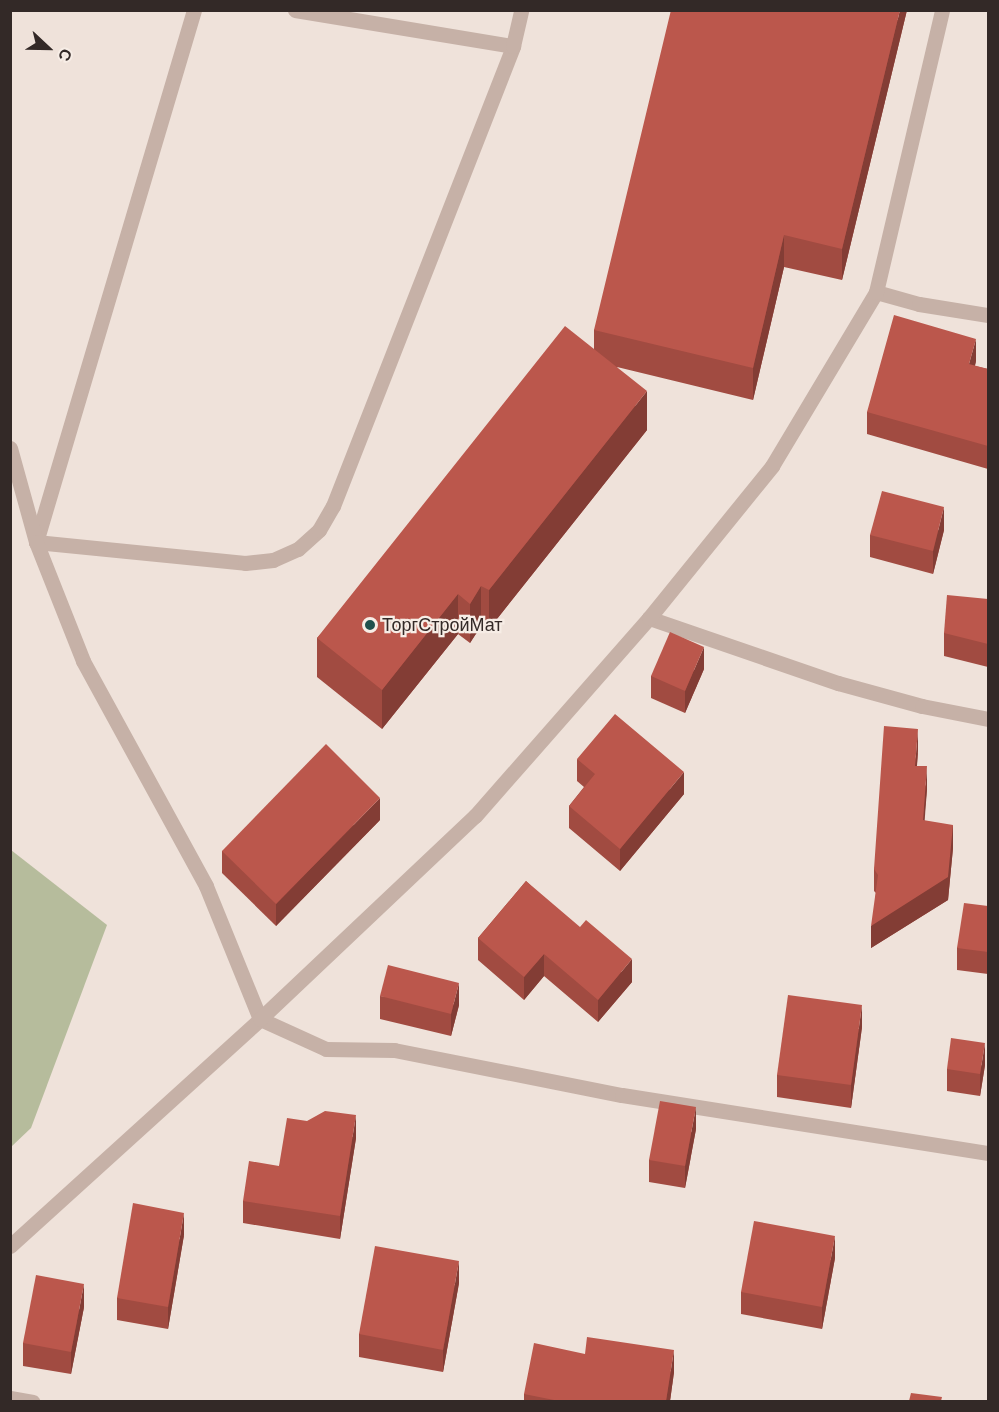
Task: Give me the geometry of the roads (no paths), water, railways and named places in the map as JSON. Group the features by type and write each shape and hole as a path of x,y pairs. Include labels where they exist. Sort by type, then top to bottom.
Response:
{"lane":[{"path":"36,542 194,10"},
{"path":"295,10 513,46"},
{"path":"36,542 245,563 273,560 298,549 319,530 333,506 513,46 521,10"},
{"path":"10,1246 260,1019 476,816 649,618 772,466 876,292 942,10"},
{"path":"876,292 919,304 988,315"},
{"path":"10,448 36,542 83,661 206,886 260,1019 326,1049 394,1050 622,1095 988,1153"},
{"path":"649,618 838,683 922,706 988,719"},
{"path":"10,1398 33,1401"}],"place":[{"name":"ТоргСтройМат","path":"370,625"}]}
